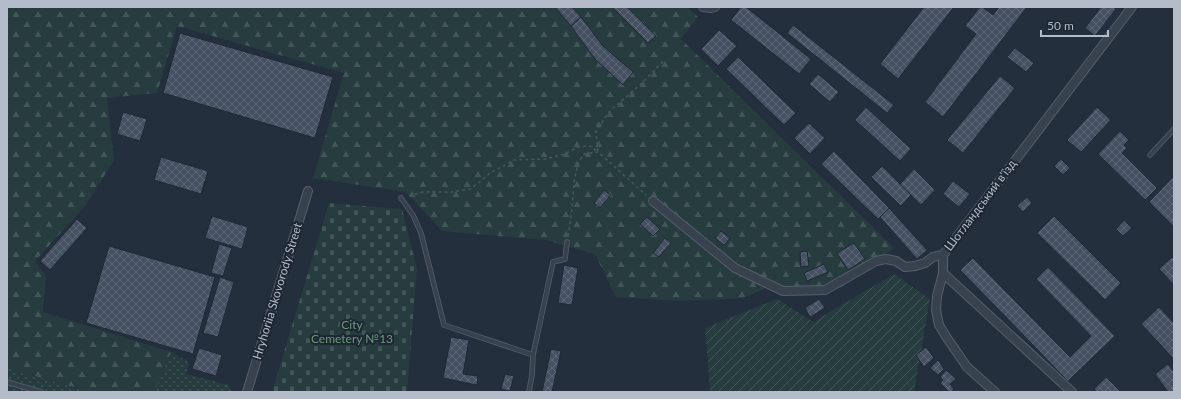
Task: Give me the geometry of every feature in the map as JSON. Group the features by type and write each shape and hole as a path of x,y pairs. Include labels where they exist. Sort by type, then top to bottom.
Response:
{"street":[{"path":"703,7 715,7"},
{"name":"Шотландський в'їзд","path":"653,201 735,268 783,291 825,290 876,261 886,259 905,267 925,263 933,257 943,254 1132,7"},
{"name":"Hryhoriia Skovorody Street","path":"247,392 308,190"},
{"path":"943,254 943,273 937,296 936,310 939,325 946,338 967,368 995,392"},
{"path":"943,273 1072,392"}],"lane":[{"path":"1150,155 1174,129"},
{"path":"401,198 413,214 421,233 444,325 533,355"},
{"path":"529,392 533,355 552,262 565,259 567,242"},
{"path":"7,382 41,392"}],"path":[{"path":"598,152 596,131 609,112 643,82 665,59"},
{"path":"405,194 412,196 423,192 452,192 470,189 490,173 514,160 545,159 565,154 578,147 590,146 653,201"},
{"path":"567,242 572,210 574,182 578,163 584,154 598,152"}],"green space":[{"path":"7,7 687,7 698,17 681,39 894,248 840,288 766,288 743,298 680,301 616,297 595,254 546,240 442,231 406,192 313,178 344,73 177,26 157,93 107,98 114,160 86,205 35,261 46,277 43,312 171,352 154,392 91,392 7,368"},
{"name":"City Cemetery №13","path":"329,203 402,209 417,269 407,392 272,392"},
{"path":"894,274 930,299 914,392 710,392 705,328 777,299 813,322"},
{"path":"171,352 189,362 187,374 229,385 231,392 154,392"},
{"path":"7,368 91,392 7,392"}],"building":[{"path":"555,7 572,7 581,17 571,26"},
{"path":"612,7 627,7 656,36 648,43"},
{"path":"741,7 746,7 811,59 799,74 731,20"},
{"path":"924,7 954,7 898,79 880,64"},
{"path":"980,7 993,15 999,7 1027,7 943,117 925,102 976,34 965,26"},
{"path":"1101,7 1114,7 1116,9 1095,36 1085,28"},
{"path":"581,17 603,46 633,72 623,85 595,59 571,26"},
{"path":"793,25 894,105 887,113 787,33"},
{"path":"719,30 737,46 718,66 701,49"},
{"path":"180,33 333,77 315,138 163,93"},
{"path":"1015,48 1034,63 1026,72 1007,57"},
{"path":"738,57 796,113 784,125 726,69"},
{"path":"818,74 839,92 830,102 809,84"},
{"path":"1000,76 1015,88 963,153 947,140"},
{"path":"866,107 911,149 900,161 855,120"},
{"path":"1097,107 1111,120 1081,152 1067,140"},
{"path":"123,112 147,119 140,141 117,134"},
{"path":"809,123 825,138 810,154 794,138"},
{"path":"1120,131 1129,140 1124,145 1127,148 1122,153 1157,188 1145,200 1098,154"},
{"path":"834,151 889,208 878,219 821,164"},
{"path":"161,157 208,171 201,194 154,180"},
{"path":"1061,159 1070,168 1063,175 1054,166"},
{"path":"882,166 911,195 901,206 871,177"},
{"path":"914,169 935,190 921,205 900,184"},
{"path":"1174,176 1174,227 1149,202"},
{"path":"953,181 970,194 959,207 943,194"},
{"path":"604,190 611,195 600,208 594,203"},
{"path":"1027,197 1032,203 1023,212 1017,206"},
{"path":"889,208 927,250 917,259 880,217"},
{"path":"212,216 248,227 242,249 205,238"},
{"path":"1054,216 1121,283 1105,300 1037,233"},
{"path":"647,217 660,229 653,236 640,224"},
{"path":"77,219 87,228 50,270 40,261"},
{"path":"1124,220 1132,228 1123,236 1116,229"},
{"path":"721,231 730,238 724,245 715,238"},
{"path":"665,238 671,243 659,257 653,253"},
{"path":"854,243 865,259 848,270 837,253"},
{"path":"219,244 232,248 223,276 211,273"},
{"path":"109,246 215,277 193,354 86,323"},
{"path":"807,251 809,266 801,267 800,252"},
{"path":"1172,257 1174,259 1174,285 1159,269"},
{"path":"973,258 1070,357 1091,336 1036,279 1048,267 1115,336 1068,381 960,270"},
{"path":"824,264 828,272 807,281 804,273"},
{"path":"564,265 578,268 572,305 558,303"},
{"path":"220,277 234,282 218,337 203,333"},
{"path":"819,299 825,308 810,317 805,308"},
{"path":"1159,307 1174,323 1174,359 1141,324"},
{"path":"451,337 469,340 463,374 478,376 477,385 443,378"},
{"path":"926,347 934,358 924,367 916,355"},
{"path":"199,348 222,355 216,376 192,369"},
{"path":"551,349 561,351 552,392 542,392"},
{"path":"938,360 944,369 938,375 930,368"},
{"path":"1168,364 1174,372 1174,392 1168,392 1155,374"},
{"path":"946,370 956,379 950,384 954,389 951,392 949,392 940,383 943,380 940,377"},
{"path":"505,374 514,376 510,391 501,389"},
{"path":"1106,377 1121,392 1097,392 1094,389"}]}
